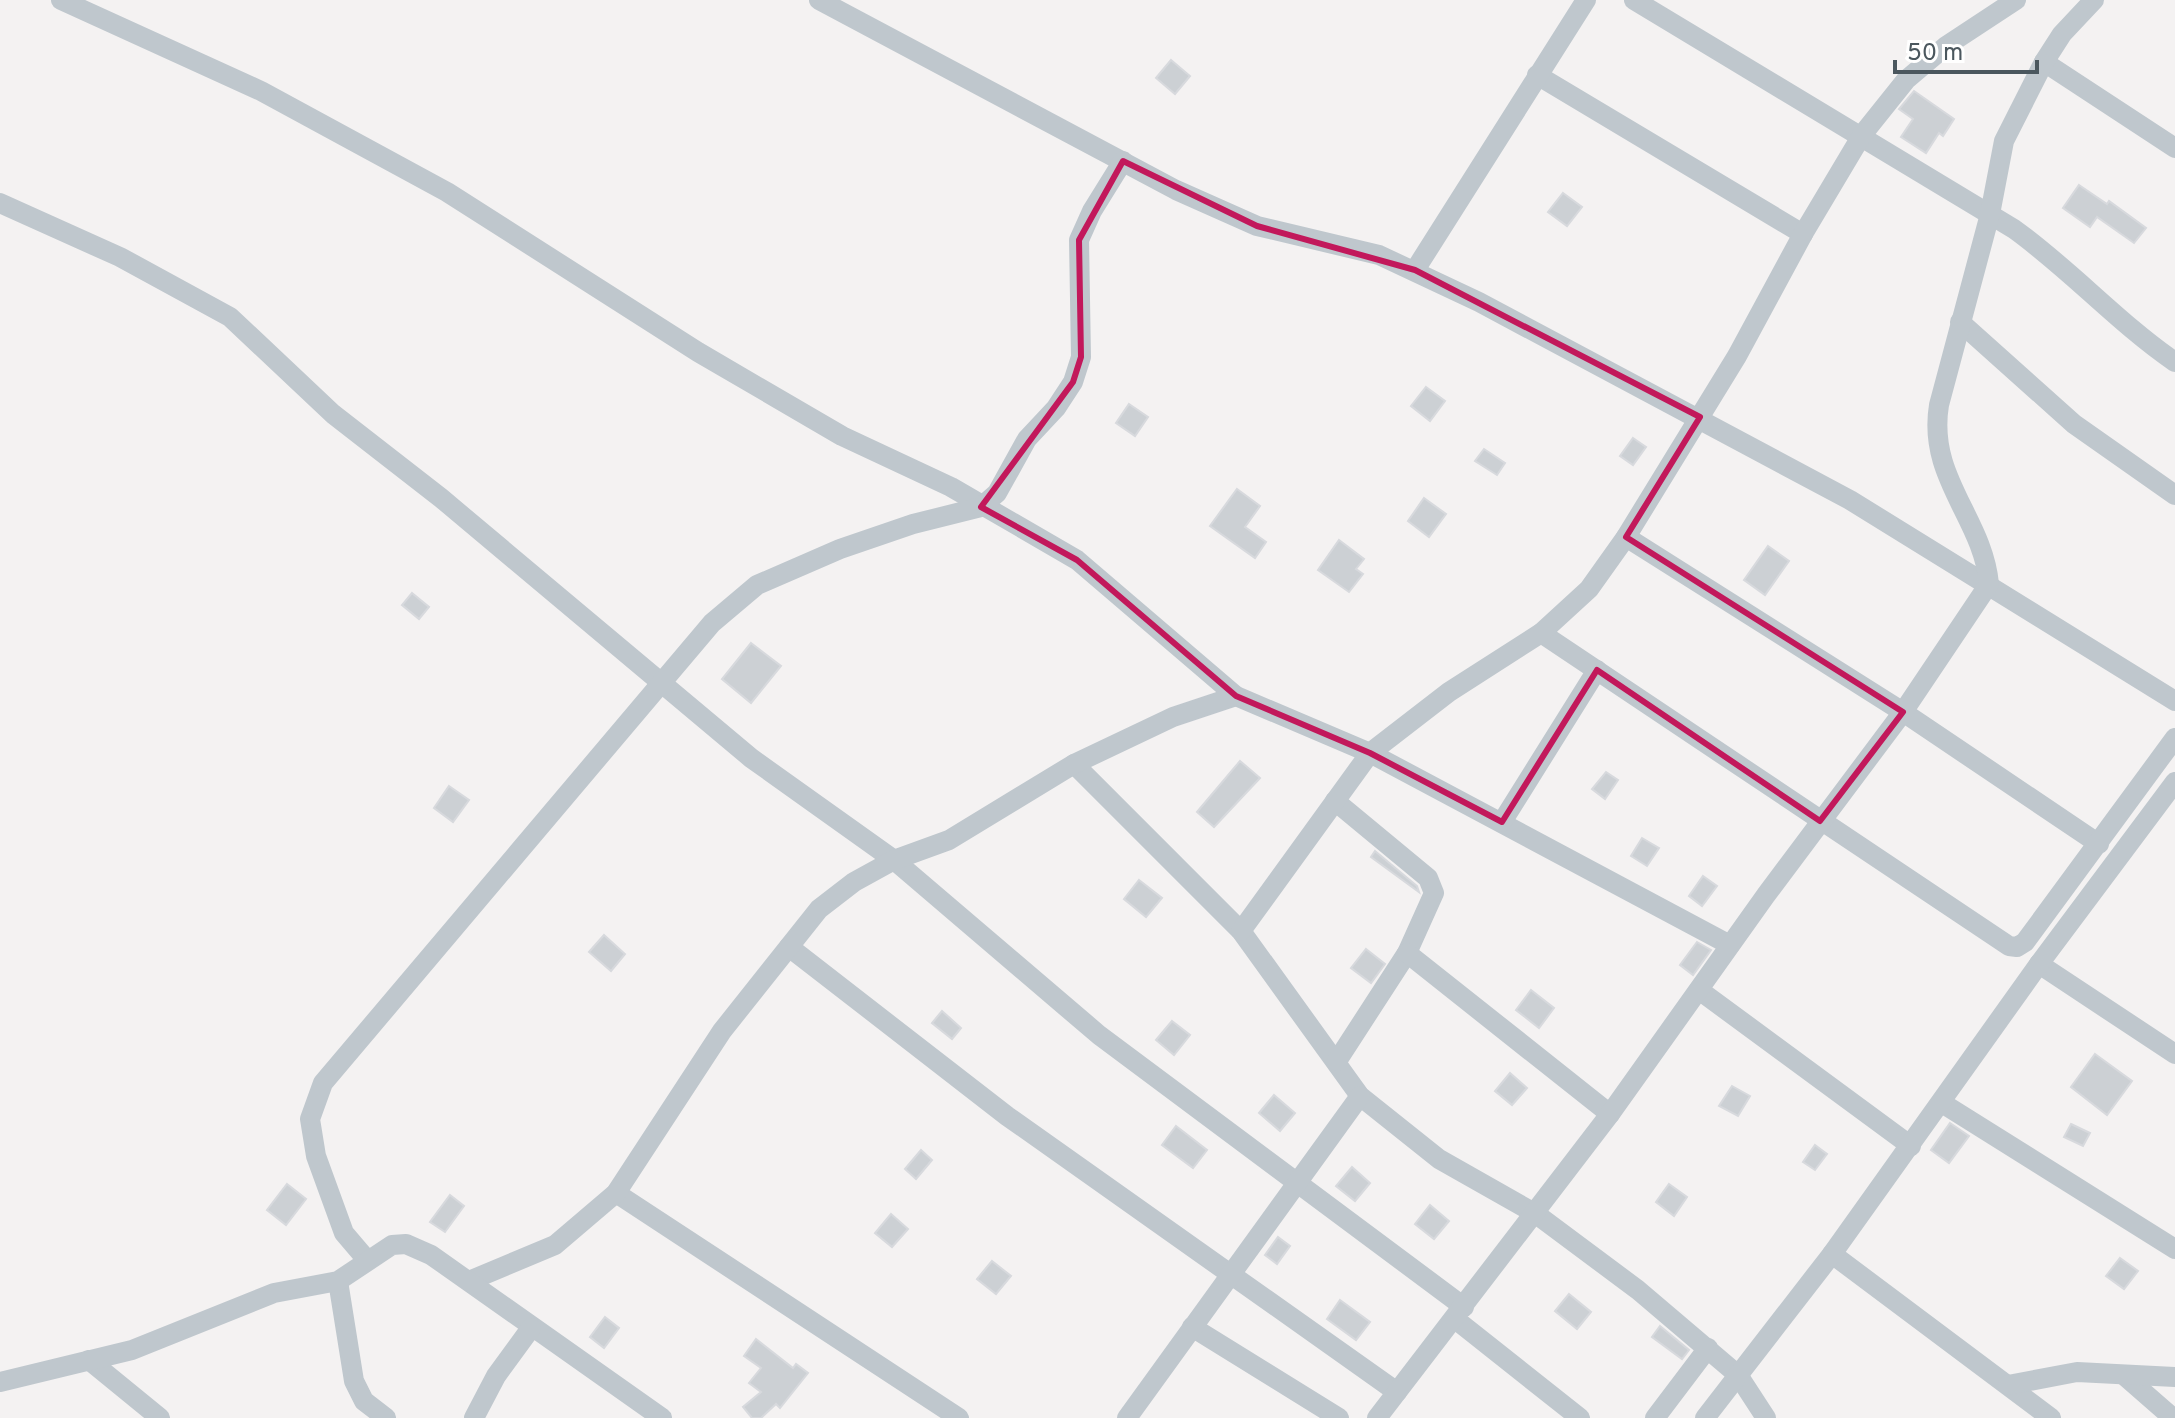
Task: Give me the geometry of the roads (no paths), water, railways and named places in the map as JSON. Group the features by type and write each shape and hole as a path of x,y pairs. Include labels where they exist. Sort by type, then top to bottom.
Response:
{"street":[{"path":"61,0 261,91 447,192 698,352 842,436 951,487 1077,560 1236,696 1370,753 1730,945"},
{"path":"819,0 1176,190 1257,226 1344,245 1415,270 1700,417 1850,500 2175,701"},
{"path":"1415,270 1586,0"},
{"path":"1634,0 1990,214 2043,250 2108,311 2175,362"},
{"path":"1241,931 1370,753 1449,692 1541,633 1589,589 1626,537 1700,417 1862,135 1906,80 1946,46 2016,0"},
{"path":"1377,1418 1610,1114 1820,821 1903,712 1989,584 1983,553 1949,482 1934,430 1990,214 2004,141 2044,62 2062,34 2094,0"},
{"path":"2044,62 2175,148"},
{"path":"1537,75 1803,234"},
{"path":"367,1260 344,1233 316,1156 310,1119 323,1083 712,623 757,585 884,534 981,507 997,493 1027,439 1056,408 1073,382 1081,357 1079,240 1092,211 1123,161"},
{"path":"0,203 120,257 230,317 333,414 664,682 751,758 894,860 1099,1035 1297,1183 1460,1313 1580,1418"},
{"path":"1960,322 2074,424 2175,495"},
{"path":"1626,537 1903,712 2099,844"},
{"path":"1541,633 1931,897 2009,946 2017,947 2099,844 2175,738"},
{"path":"1502,822 1597,670"},
{"path":"469,1281 555,1245 616,1193 722,1031 819,909 854,882 894,860 949,840 1074,764 1173,717 1236,696"},
{"path":"1074,764 1241,931 1360,1096 1439,1159 1536,1214 1708,1348 1738,1375 1766,1418"},
{"path":"1705,1418 1832,1254 2039,964 2175,782"},
{"path":"1335,801 1428,878 1434,893 1430,908 1407,953 1337,1061"},
{"path":"789,947 1007,1116 1397,1392"},
{"path":"1407,953 1610,1114"},
{"path":"2039,964 2175,1054"},
{"path":"1699,990 1911,1146"},
{"path":"1127,1418 1360,1096"},
{"path":"1942,1103 2175,1249"},
{"path":"616,1193 958,1418"},
{"path":"0,1382 132,1350 274,1293 338,1281 392,1245 406,1244 431,1255 662,1418"},
{"path":"1832,1254 2051,1418"},
{"path":"338,1281 354,1381 364,1401 386,1418"},
{"path":"1192,1327 1339,1418"},
{"path":"474,1418 496,1376 531,1328"},
{"path":"1655,1418 1708,1348"},
{"path":"89,1360 160,1418"},
{"path":"2008,1385 2077,1372 2126,1377 2175,1377"},
{"path":"2126,1377 2173,1418"}]}
